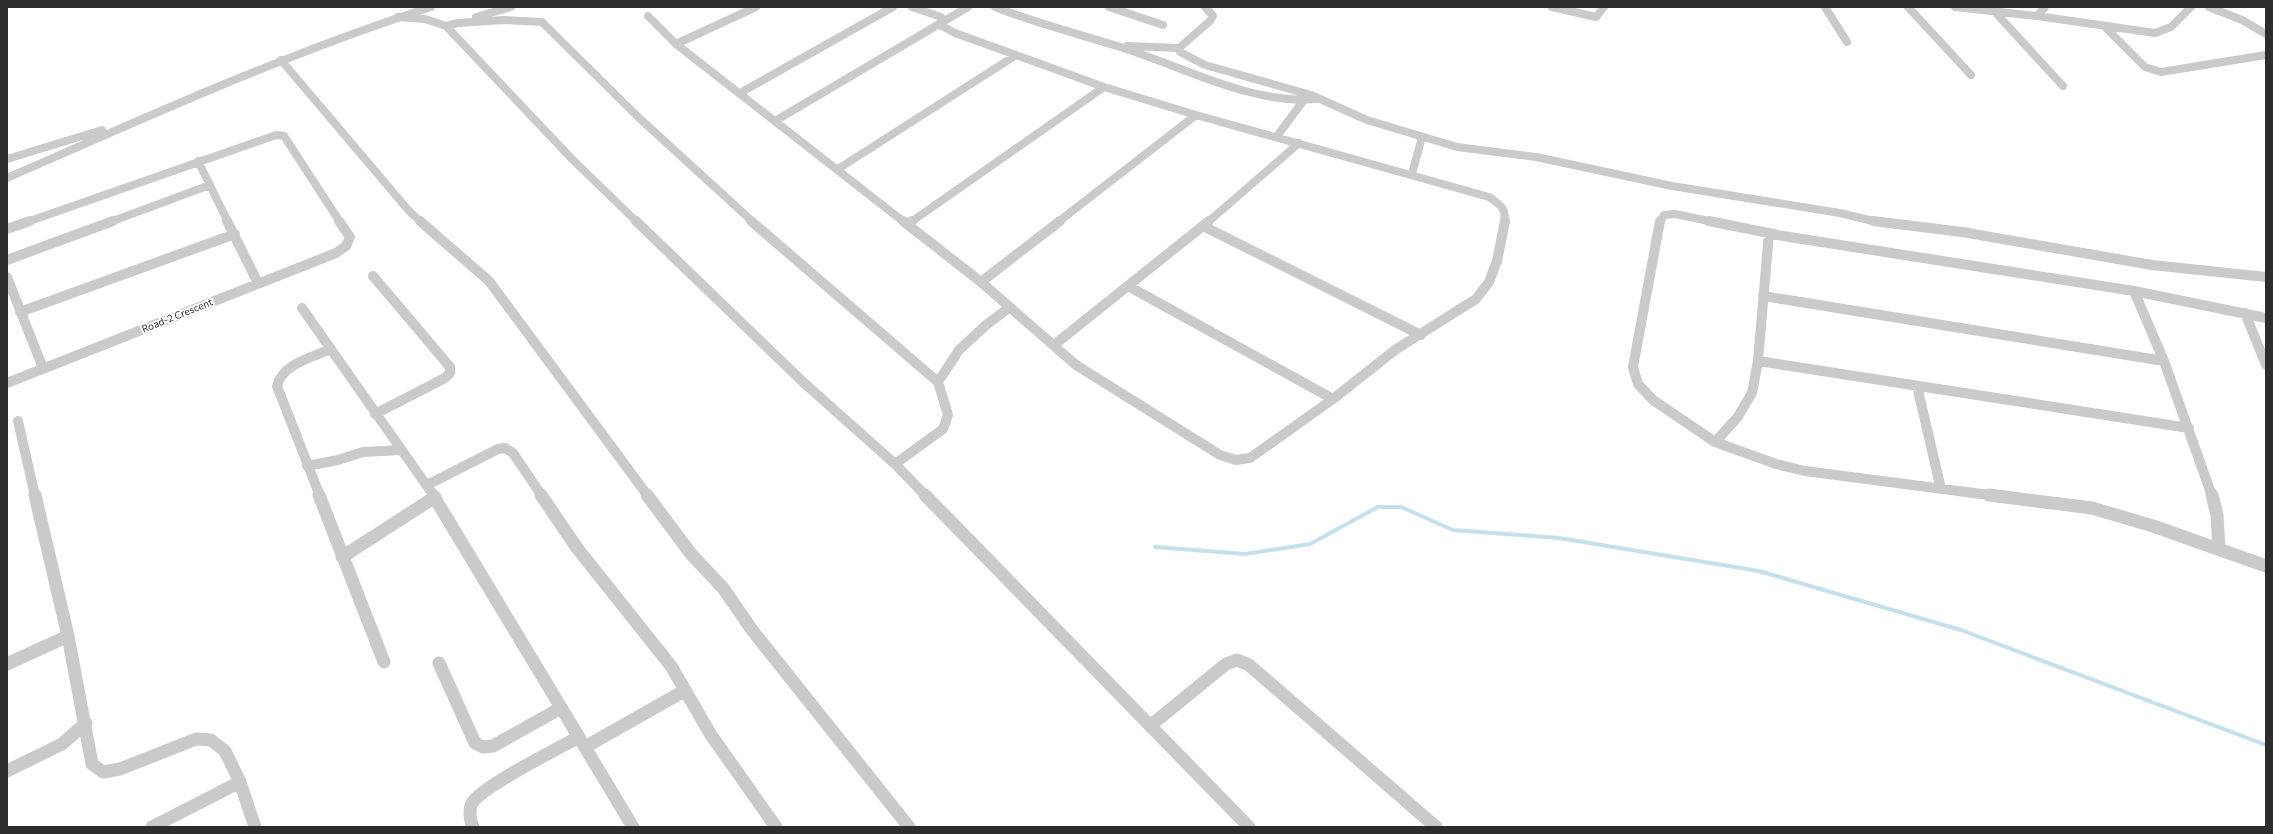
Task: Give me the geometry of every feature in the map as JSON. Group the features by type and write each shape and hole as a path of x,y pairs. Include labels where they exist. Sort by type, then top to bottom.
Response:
{"street":[{"path":"7,178 281,60 398,17 431,7"},
{"path":"446,26 511,7"},
{"path":"676,44 756,7"},
{"path":"740,93 893,7"},
{"path":"912,7 941,17 940,25"},
{"path":"775,120 940,25 968,7"},
{"path":"995,7 1029,21 1118,46 1180,70 1267,95 1304,100 1319,98"},
{"path":"1109,7 1163,25"},
{"path":"1179,48 1183,42 1210,22 1213,16 1205,7"},
{"path":"1552,7 1596,17 1604,7"},
{"path":"1825,7 1847,42"},
{"path":"1908,7 1971,75"},
{"path":"1955,7 2036,16 2144,32 2166,31 2180,20 2191,7"},
{"path":"2036,16 2045,7"},
{"path":"2209,7 2242,20 2266,34"},
{"path":"1994,11 2063,86"},
{"path":"648,16 676,44 981,282 1076,365 1220,455 1236,460 1250,458 1333,399 1395,350 1476,299 1489,282 1497,261 1506,214 1502,206 1489,197 1277,136 1196,115 1104,87 955,33 940,25"},
{"path":"398,17 425,19 446,26 572,159 803,382 895,464 1249,827"},
{"path":"458,23 504,20 542,22 585,67 694,170 938,382 948,415 943,429 895,464"},
{"path":"2104,26 2145,67 2160,72 2266,55"},
{"path":"1118,46 1179,48"},
{"path":"1179,48 1180,52 1186,56 1205,65 1319,98 1353,114 1457,147 1536,157 1672,186 1840,213 1882,224 1962,232 2152,265 2266,277"},
{"path":"838,169 1016,55"},
{"path":"281,60 409,211 489,281 691,554 723,588 752,630 909,827"},
{"path":"908,224 1104,87"},
{"path":"1277,136 1304,100"},
{"path":"7,159 160,111"},
{"path":"981,282 1196,115"},
{"name":"Road-2 Crescent","path":"7,383 336,253 346,246 350,237 284,136 276,135 198,161"},
{"path":"1412,174 1422,137"},
{"path":"1054,345 1203,226 1299,143"},
{"path":"7,229 198,161 258,283"},
{"path":"7,260 210,185"},
{"path":"2266,318 2134,291 1769,233 1674,214 1664,215 1660,221 1633,367 1638,384 1653,400 1715,442 1776,464 1805,471 2092,508 2122,515 2219,548 2266,566"},
{"path":"1203,226 1421,335"},
{"path":"1715,442 1737,418 1752,393 1758,361 1769,233"},
{"path":"20,312 235,234"},
{"path":"373,276 450,367 450,373 445,378 375,414"},
{"path":"7,277 43,368"},
{"path":"1128,286 1333,399"},
{"path":"2134,291 2164,361 2210,488 2217,515 2219,548"},
{"path":"1763,296 2164,361"},
{"path":"938,382 959,350 986,325 1010,307"},
{"path":"302,308 400,450 435,497 633,827"},
{"path":"2245,313 2266,365"},
{"path":"331,349 289,369 280,375 276,381 307,466 384,662"},
{"path":"1758,361 2189,428"},
{"path":"1917,386 1941,489"},
{"path":"18,421 68,636 86,723 92,764 103,772 120,769 196,739 211,740 225,751 240,782 255,827"},
{"path":"427,485 498,448 505,448 513,453 577,548 671,666 684,691 711,735 776,827"},
{"path":"307,466 338,460 363,452 400,450"},
{"path":"342,557 435,497"},
{"path":"7,664 68,636"},
{"path":"1150,726 1226,664 1237,660 1249,665 1436,827"},
{"path":"439,663 475,743 483,747 493,746 561,708"},
{"path":"473,827 469,816 472,801 484,792 684,691"},
{"path":"7,771 62,744 86,723"},
{"path":"152,827 240,782"}],"waterway":[{"path":"1155,547 1245,554 1310,544 1378,507 1401,507 1453,530 1559,538 1759,571 1961,630 2266,745"}]}
